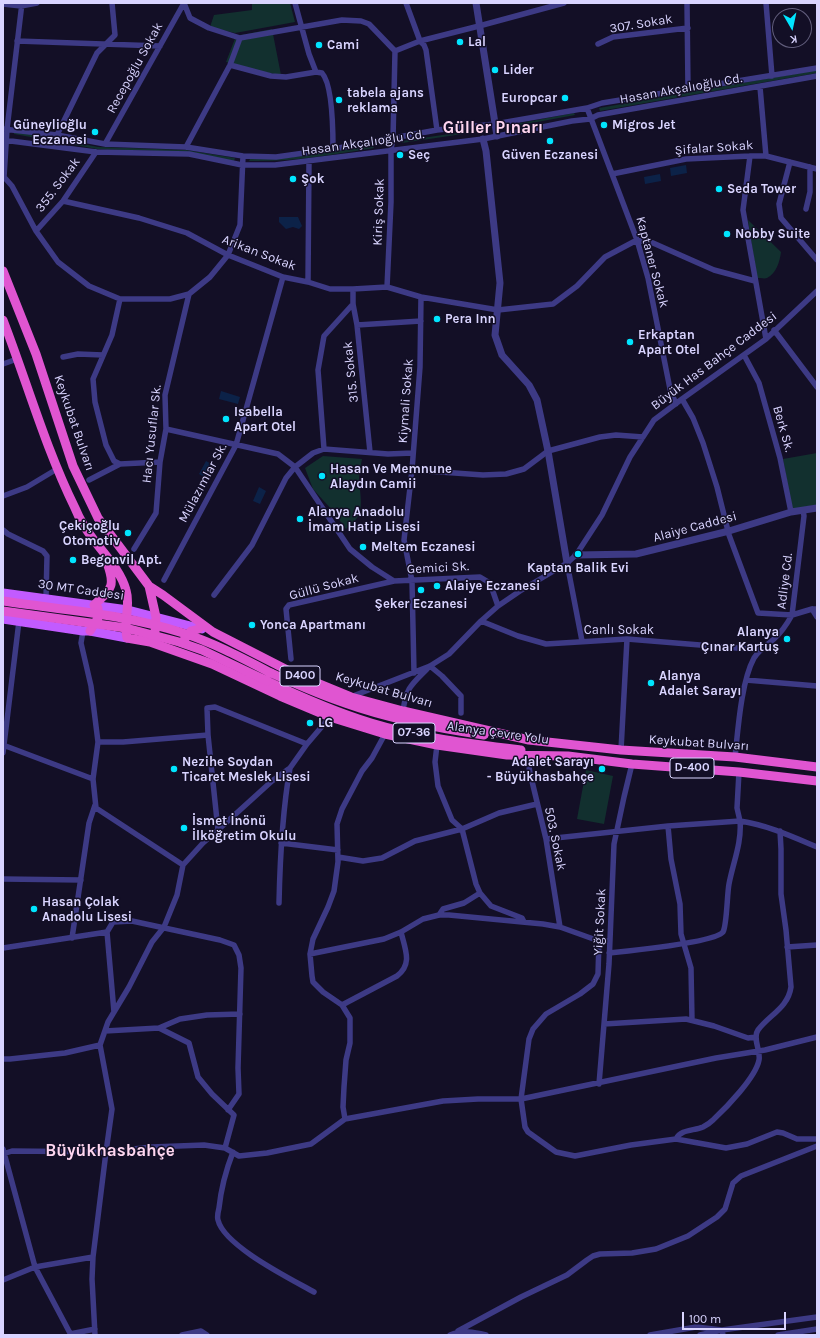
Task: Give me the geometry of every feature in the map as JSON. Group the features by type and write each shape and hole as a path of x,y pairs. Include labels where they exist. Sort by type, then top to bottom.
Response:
{"highway":[{"name":"Keykubat Bulvarı","path":"3,271 36,354 73,466 98,518 149,586 163,594 213,632 295,674 351,697 403,711 529,740 621,750 735,758 817,767"},
{"path":"3,320 5,331 57,469 83,525 102,549 122,579 129,602 125,621 127,638"},
{"path":"87,631 98,618 98,608 94,605 107,593 111,586 111,575 102,549"},
{"path":"149,586 156,617 156,631 150,642"},
{"name":"07-36","path":"3,601 130,619 182,633 229,651 269,677"},
{"path":"3,611 126,628 196,648 269,677"},
{"path":"186,655 183,646 184,638 191,631 199,629"},
{"name":"D400","path":"127,638 150,642 212,664 280,696 330,717 385,734 437,746 507,755 568,756"},
{"name":"Alanya Çevre Yolu","path":"269,677 388,716 462,732 529,740"},
{"name":"Alanya Çevre Yolu","path":"269,677 307,700 373,724 425,736 484,746 568,756"},
{"name":"Keykubat Bulvarı","path":"568,756 632,764 739,772 817,781"}],"main road":[{"name":"30 MT Caddesi","path":"3,593 128,610 213,632"},
{"path":"3,619 127,638"}],"street":[{"path":"3,4 37,3"},
{"path":"57,135 97,53 115,35 112,3"},
{"path":"184,3 190,18 209,28 240,38 301,26 342,20 361,21 369,24 395,51 420,41 564,3"},
{"name":"Recepoğlu Sokak","path":"105,144 184,3"},
{"path":"295,3 316,72"},
{"path":"406,3 420,41 426,50 437,130"},
{"path":"476,3 497,136"},
{"path":"687,3 688,89"},
{"path":"766,3 772,76"},
{"path":"22,4 5,129 4,177 12,186 36,231 58,262 89,286 120,299 170,299 189,294 210,277 228,255 240,225 243,156"},
{"name":"307. Sokak","path":"598,44 613,37 688,28"},
{"path":"186,147 230,65 240,38"},
{"path":"16,41 160,46"},
{"name":"Kiriş Sokak","path":"387,287 395,51"},
{"path":"230,65 271,76 286,78 316,72 322,74 327,80 333,119 333,149"},
{"name":"Hasan Akçalıoğlu Cd.","path":"5,129 57,135 105,144 186,147 243,156 276,157 393,139 437,130 495,124 587,108 602,103 817,68"},
{"name":"Hasan Akçalıoğlu Cd.","path":"5,140 96,152 189,154 242,165 276,165 391,149 483,139 590,119 598,115 817,76"},
{"path":"760,87 766,156"},
{"name":"Kaptaner Sokak","path":"587,108 637,240 648,278 670,389 676,404"},
{"path":"483,139 486,151 500,283 495,335 502,355 529,385 537,400 548,451 567,564 582,641"},
{"name":"355. Sokak","path":"36,231 63,201 96,152"},
{"path":"750,156 743,210 766,339"},
{"name":"Şifalar Sokak","path":"612,174 686,159 750,156 766,156 817,169"},
{"path":"308,282 309,161"},
{"path":"790,162 778,204 781,218 817,260"},
{"path":"806,209 810,192 810,167"},
{"name":"Arikan Sokak","path":"63,201 139,218 188,233 228,255 283,277 308,282 330,289 387,287 421,297 498,310 553,304 577,286 605,257 637,240"},
{"path":"637,240 653,243 714,270 755,281"},
{"name":"Mülazımlar Sk.","path":"164,580 236,445 283,277"},
{"name":"315. Sokak","path":"353,289 353,304 357,325 370,452"},
{"name":"Büyük Has Bahçe Caddesi","path":"351,697 430,666 449,654 498,606 520,591 567,564 576,555 602,515 630,457 654,420 766,339 817,291"},
{"name":"Hacı Yusuflar Sk.","path":"134,549 156,513 160,462 166,429 165,395 189,294"},
{"name":"Kiymali Sokak","path":"414,673 412,581 404,540 412,470 420,367 421,297"},
{"path":"120,299 112,335 94,379 95,402 106,445 114,461 120,464"},
{"path":"324,449 318,370 324,336 353,304"},
{"path":"357,325 421,321"},
{"path":"774,330 817,388"},
{"path":"63,357 78,354 103,356"},
{"name":"Berk Sk.","path":"744,355 758,383 780,458 791,512"},
{"path":"3,364 16,359"},
{"path":"682,399 693,418 703,443 729,531 758,613 792,615 815,609 817,617"},
{"name":"Gemici Sk.","path":"166,429 278,454 295,467 350,549 372,567 394,581 480,577 490,583 498,606"},
{"path":"412,470 483,476 506,474 524,469 548,451 600,437 616,435 643,437"},
{"path":"214,595 252,545 286,478 295,467 313,453 324,449 388,454 413,452"},
{"path":"90,480 120,464 160,462"},
{"path":"3,496 27,486 57,469"},
{"name":"Alaiye Caddesi","path":"576,555 636,554 729,531 791,512 817,508"},
{"name":"Adliye Cd.","path":"735,758 738,726 746,680 754,658 784,629 792,615 804,516 803,510"},
{"path":"3,530 8,534 43,551 47,556 46,598"},
{"name":"Güllü Sokak","path":"291,659 286,609 289,605 394,581"},
{"path":"3,753 19,621"},
{"name":"Canlı Sokak","path":"481,621 518,636 546,644 627,639 761,650"},
{"path":"87,631 81,643 91,686 98,742 93,779 96,808 183,865"},
{"path":"621,750 627,639"},
{"path":"403,711 405,695 413,682 430,666 461,696 461,713"},
{"path":"746,680 817,686"},
{"path":"218,830 208,735 207,708 215,707 307,744"},
{"path":"330,717 307,744 290,768 272,781 203,843 183,865 177,895 164,927 152,942 129,987 108,1022 100,1045 112,1109 106,1152 93,1257 92,1279 95,1332 70,1334 35,1267 3,1152 106,1152 132,1148 204,1145 225,1148 239,1156 267,1153 311,1144 345,1118 443,1101 478,1099 521,1100 716,1058 759,1051 817,1037"},
{"path":"345,1118 343,1107 346,1060 350,1043 350,1018 342,1005 323,992 313,982 310,954 313,939 334,891 338,854 337,824 342,809 362,771 372,758 385,734"},
{"path":"98,742 123,742 208,735"},
{"path":"4,745 93,779"},
{"path":"437,746 435,762 438,786 452,820 462,829 476,884 480,893 491,906 522,918 524,922"},
{"name":"503. Sokak","path":"527,755 546,839 560,927"},
{"name":"Yiğit Sokak","path":"599,1084 610,941 614,844 632,764"},
{"path":"279,903 281,843 290,768"},
{"path":"609,953 642,950 715,937 724,929 727,895 740,836 740,821 736,808 739,772"},
{"path":"281,843 338,854 363,861 382,858 416,841 462,829 499,813 537,804"},
{"path":"72,938 89,823 96,805"},
{"path":"546,839 668,826 740,821 758,824 780,831 817,847"},
{"path":"668,826 671,859 680,904 681,934 693,980 692,1020"},
{"path":"676,1139 682,1132 696,1129 708,1124 728,1105 754,1073 759,1058 756,1037 757,1031 775,1015 790,995 791,987 781,894 780,831"},
{"path":"3,879 81,880"},
{"path":"439,915 443,909 464,903 480,893"},
{"path":"310,954 384,939 401,932 423,919 439,915 524,922 560,927 600,941 610,941"},
{"path":"114,1012 107,932 113,922 132,922 164,927 220,940 234,945 239,955 241,968 239,1094 228,1110"},
{"path":"3,948 107,932"},
{"path":"342,1005 403,972 407,959 401,932"},
{"path":"600,941 598,974 593,984 580,994 546,1014 533,1029 527,1050 521,1100 525,1127 528,1132 556,1152 575,1156 631,1145 676,1139 726,1148 747,1144 777,1132 797,1139 817,1139"},
{"path":"787,947 817,945"},
{"path":"105,1031 159,1028 180,1020 207,1015 240,1014"},
{"path":"604,1024 686,1019 714,1026 748,1038 756,1037"},
{"path":"159,1028 189,1043 198,1077 212,1094 234,1115 225,1148"},
{"path":"3,1059 65,1053 100,1045"},
{"path":"450,1335 521,1297 567,1275 593,1256 600,1254 632,1253 656,1249 688,1236 717,1217 725,1209 733,1184 741,1176 817,1146"},
{"path":"233,1152 226,1170 218,1220 225,1233 260,1262 314,1292"},
{"path":"3,1280 35,1267 93,1257"},
{"path":"686,1329 702,1335 817,1317"},
{"path":"650,1335 696,1327 722,1332"},
{"path":"778,1335 817,1329"},
{"path":"182,1335 201,1331 207,1335"},
{"path":"458,1331 486,1335"}],"green space":[{"path":"252,3 290,3 295,22 235,33 210,27 214,15 252,10"},
{"path":"272,29 281,75 256,71 226,62 236,36"},
{"path":"817,70 817,73 600,111 599,108"},
{"path":"574,113 575,115 510,127 510,125"},
{"path":"483,129 483,131 402,143 402,141"},
{"path":"14,131 98,147 186,150 235,158 234,161 186,152 97,149 14,134"},
{"path":"373,145 374,148 312,158 249,161 250,159 312,155"},
{"path":"748,220 781,252 779,263 773,274 766,278 757,278"},
{"path":"817,453 817,505 792,509 783,459"},
{"path":"323,456 362,459 359,476 361,500 360,512 353,524 346,529 332,510 313,489 305,468"},
{"path":"586,770 613,776 604,824 577,819"}],"water":[{"path":"686,165 687,173 671,176 670,168"},
{"path":"660,174 661,181 645,184 644,177"},
{"path":"279,217 298,217 302,226 299,229 293,227 286,229 279,222"},
{"path":"221,391 240,397 238,404 219,399"},
{"path":"206,461 213,465 206,478 199,474"},
{"path":"259,487 266,491 260,504 253,501"}],"place":[{"name":"Lal","path":"460,42"},
{"name":"Cami","path":"319,45"},
{"name":"Lider","path":"495,70"},
{"name":"Europcar","path":"565,98"},
{"name":"tabela ajans reklama","path":"339,100"},
{"name":"Migros Jet","path":"604,125"},
{"name":"Güneylioğlu Eczanesi","path":"95,132"},
{"name":"Güven Eczanesi","path":"550,141"},
{"name":"Seç","path":"400,155"},
{"name":"Şok","path":"293,179"},
{"name":"Seda Tower","path":"719,189"},
{"name":"Nobby Suite","path":"727,234"},
{"name":"Pera Inn","path":"437,319"},
{"name":"Erkaptan Apart Otel","path":"630,342"},
{"name":"Isabella Apart Otel","path":"226,419"},
{"name":"Hasan Ve Memnune Alaydın Camii","path":"322,476"},
{"name":"Alanya Anadolu İmam Hatip Lisesi","path":"300,519"},
{"name":"Çekiçoğlu Otomotiv","path":"128,533"},
{"name":"Meltem Eczanesi","path":"363,547"},
{"name":"Kaptan Balik Evi","path":"578,554"},
{"name":"Begonvil Apt.","path":"73,560"},
{"name":"Alaiye Eczanesi","path":"437,586"},
{"name":"Şeker Eczanesi","path":"421,590"},
{"name":"Yonca Apartmanı","path":"252,625"},
{"name":"Alanya Çınar Kartuş","path":"787,639"},
{"name":"Alanya Adalet Sarayı","path":"651,683"},
{"name":"LG","path":"310,723"},
{"name":"Nezihe Soydan Ticaret Meslek Lisesi","path":"174,769"},
{"name":"Adalet Sarayı - Büyükhasbahçe","path":"602,769"},
{"name":"İsmet İnönü İlköğretim Okulu","path":"184,828"},
{"name":"Hasan Çolak Anadolu Lisesi","path":"34,909"}],"district":[{"name":"Güller Pınarı","path":"493,128"},
{"name":"Büyükhasbahçe","path":"110,1151"}]}
